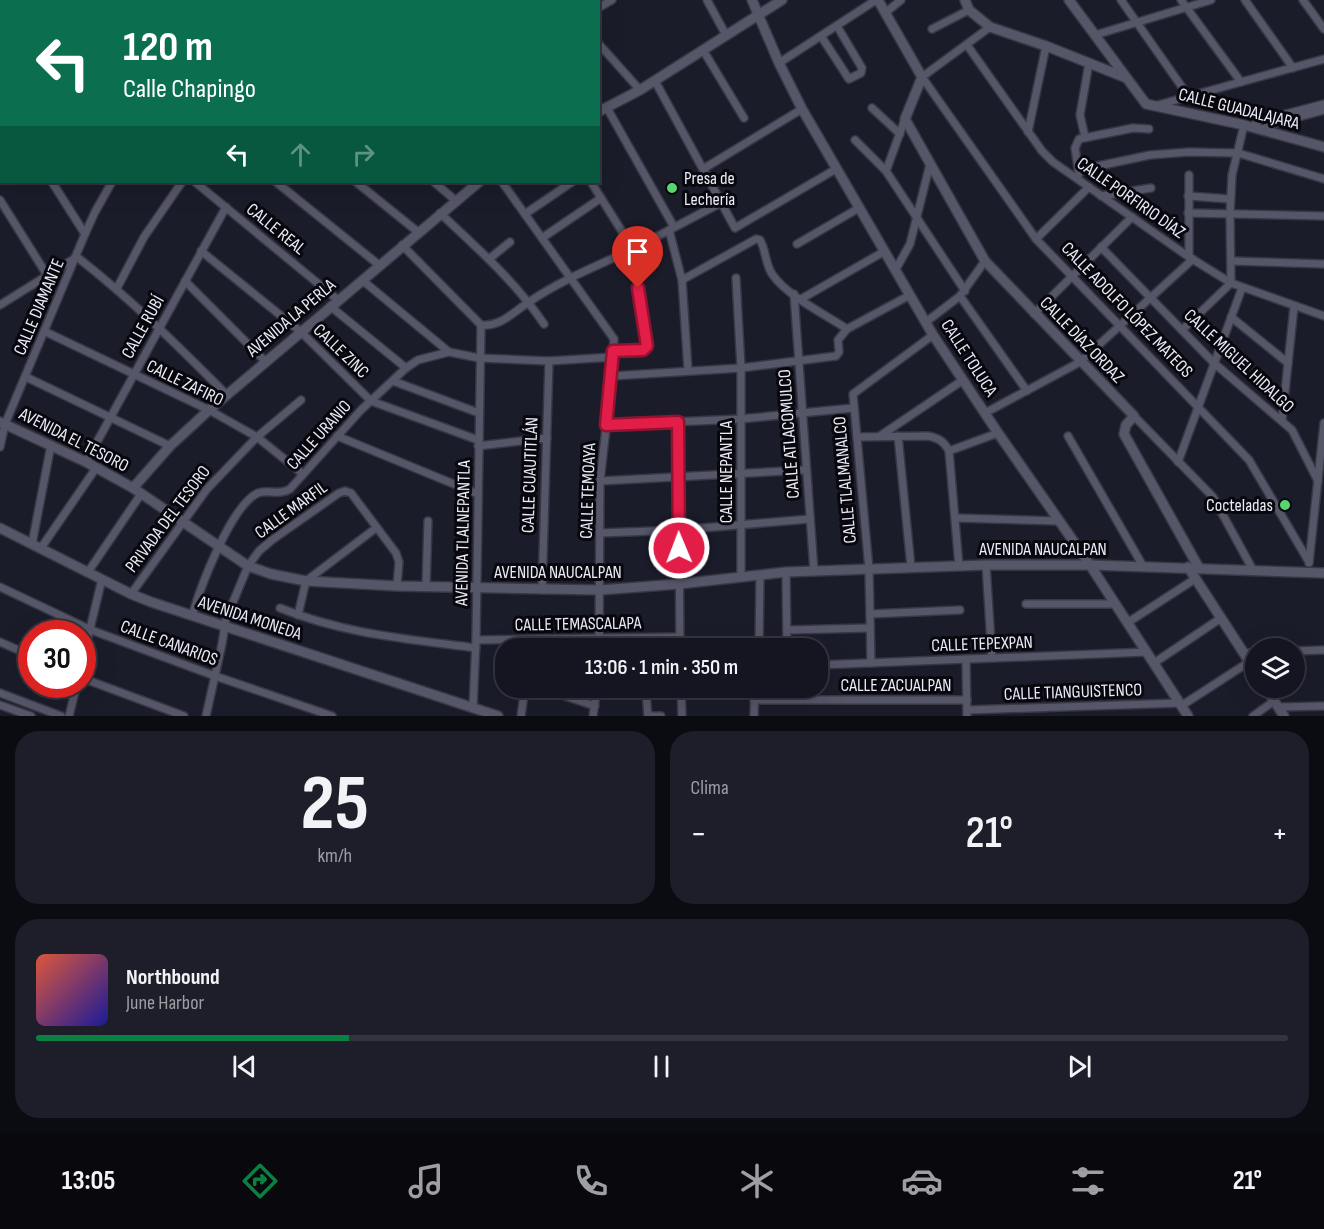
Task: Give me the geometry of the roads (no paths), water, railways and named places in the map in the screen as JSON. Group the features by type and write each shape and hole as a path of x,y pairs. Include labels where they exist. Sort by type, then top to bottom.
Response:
{"main road":[{"name":"CALLE TOLUCA","path":"752,0 802,109 933,334 985,414 1090,565 1188,716"},
{"path":"603,110 655,81 782,0"},
{"name":"CALLE ADOLFO LÓPEZ MATEOS","path":"877,0 922,77"},
{"path":"965,0 969,10 990,27 1046,46 1126,78"},
{"path":"1069,0 1126,78"},
{"path":"905,119 922,77"},
{"name":"CALLE GUADALAJARA","path":"1126,78 1146,104 1248,126 1324,147"},
{"name":"CALLE DÍAZ ORDAZ","path":"905,119 985,261 1134,417"},
{"name":"AVENIDA LA PERLA","path":"137,491 170,446 209,410 478,183"},
{"path":"1134,417 1125,425 1124,434 1199,568"},
{"name":"AVENIDA EL TESORO","path":"3,423 86,462 137,491"},
{"name":"AVENIDA NAUCALPAN","path":"137,491 248,566 271,574 306,581 477,589 600,590 786,572 986,565 1090,565 1253,570 1309,567 1324,573"},
{"name":"AVENIDA MONEDA","path":"0,528 131,594 477,711 498,716"},
{"path":"1188,567 1245,656"}],"street":[{"path":"707,0 726,35"},
{"path":"779,63 877,0"},
{"path":"885,13 901,0"},
{"path":"1121,0 1189,97"},
{"path":"1181,0 1241,82"},
{"path":"1095,35 1211,0"},
{"path":"1245,0 1293,68"},
{"path":"1303,0 1324,29"},
{"path":"932,29 969,10"},
{"path":"821,36 849,80 861,74 862,68 837,26"},
{"path":"922,77 990,27"},
{"name":"CALLE PORFIRIO DÍAZ","path":"967,45 1028,132 1053,162 1191,258 1231,283 1324,316"},
{"path":"600,46 640,90"},
{"path":"1028,132 1046,46"},
{"path":"703,50 744,118"},
{"path":"1158,105 1324,60"},
{"path":"1085,137 1080,115 1089,63"},
{"name":"CALLE ADOLFO LÓPEZ MATEOS","path":"922,77 1036,239 1249,460 1309,567"},
{"path":"655,81 735,228 836,169"},
{"path":"1182,330 1231,283 1232,175 1248,126 1324,104"},
{"path":"872,108 900,134"},
{"path":"703,169 802,109"},
{"path":"603,110 672,228 682,280 688,370"},
{"path":"1263,130 1269,125 1324,110"},
{"path":"886,171 905,119"},
{"path":"1078,179 1079,170 1075,148 1079,140 1133,128 1149,129"},
{"path":"855,140 886,171 1027,390"},
{"path":"1079,170 1150,155 1189,152 1238,153 1324,179"},
{"path":"896,269 910,244 930,164"},
{"path":"985,414 1080,362 1120,328 1191,258 1188,213 1189,175"},
{"path":"53,183 85,234"},
{"name":"CALLE DIAMANTE","path":"0,447 3,423 46,332 85,234 111,183"},
{"path":"117,288 144,237 181,183"},
{"name":"CALLE REAL","path":"196,183 339,300"},
{"path":"277,183 379,266"},
{"path":"357,183 418,232"},
{"path":"435,183 455,200"},
{"path":"503,183 570,278"},
{"path":"525,214 571,183"},
{"path":"362,280 449,352 479,358 549,361 643,350 647,346 633,249 592,183"},
{"path":"1036,239 1089,187"},
{"path":"1101,196 1151,189"},
{"path":"1188,196 1230,199"},
{"path":"542,238 601,198"},
{"path":"0,200 47,275"},
{"path":"402,245 481,325 494,325 570,278 633,249 721,203"},
{"name":"CALLE RUBÍ","path":"86,462 226,207"},
{"path":"797,244 859,208"},
{"path":"440,213 489,259 529,302 544,324"},
{"path":"1188,213 1324,216"},
{"path":"1034,314 1132,217"},
{"path":"682,280 758,239 763,245 764,256 772,274 797,296 848,329"},
{"path":"489,259 510,242"},
{"name":"CALLE MIGUEL HIDALGO","path":"1101,247 1214,363 1282,420 1298,439 1318,481"},
{"name":"CALLE ZINC","path":"201,251 301,332 371,400 478,443"},
{"path":"797,296 885,251"},
{"path":"0,292 3,303 76,257 117,288 160,327 227,395"},
{"path":"926,322 963,293 985,261"},
{"path":"1231,261 1324,264"},
{"name":"CALLE TEMOAYA","path":"570,278 613,335 612,376 600,481 599,638"},
{"name":"CALLE NEPANTLA","path":"736,278 741,368 741,577"},
{"path":"185,281 266,362"},
{"path":"1178,462 1242,288"},
{"path":"612,376 741,368 838,355 838,340 848,329 910,295"},
{"name":"CALLE ATLACOMULCO","path":"797,296 798,361 814,571"},
{"path":"330,306 406,368"},
{"path":"1282,420 1294,307"},
{"path":"1231,317 1288,363"},
{"path":"479,358 481,325"},
{"name":"CALLE ZAFIRO","path":"46,332 209,410 257,438 303,474"},
{"name":"CALLE TLALMANALCO","path":"871,663 868,570 853,394 933,334"},
{"name":"CALLE URANIO","path":"192,616 197,598 219,547 232,523 248,501 257,494 284,492 290,489 337,435 406,368 418,360 449,352"},
{"name":"AVENIDA TLALNEPANTLA","path":"477,711 479,358"},
{"name":"CALLE CUAUTITLÁN","path":"542,590 549,361"},
{"path":"26,377 170,446"},
{"path":"880,436 963,380"},
{"path":"393,381 479,413"},
{"name":"PRIVADA DEL TESORO","path":"131,594 182,521 225,468 301,400"},
{"path":"606,425 740,418 853,408"},
{"name":"CALLE DÍAZ ORDAZ","path":"1134,417 1212,497 1253,570"},
{"path":"678,422 679,637"},
{"path":"1309,567 1324,423"},
{"path":"949,451 998,433"},
{"path":"337,435 478,494"},
{"path":"898,436 911,567"},
{"path":"1068,436 1143,566"},
{"path":"857,437 936,437 941,440 949,451 959,566"},
{"path":"478,443 547,438"},
{"path":"37,546 51,445"},
{"path":"37,546 96,468"},
{"path":"600,481 806,470"},
{"path":"88,572 137,491"},
{"name":"CALLE MARFIL","path":"206,716 229,610 248,566 259,551 272,540 339,493 345,491 351,494 396,554 399,562 397,586"},
{"path":"956,518 1059,521"},
{"path":"600,533 679,530 810,519"},
{"path":"426,587 428,521"},
{"path":"297,615 306,581 376,528"},
{"path":"986,565 992,658"},
{"path":"786,572 787,638"},
{"path":"759,638 760,575"},
{"path":"93,620 102,579"},
{"path":"1127,622 1195,579"},
{"name":"CALLE CANARIOS","path":"0,587 70,620"},
{"path":"1026,604 1114,604"},
{"path":"280,608 350,631 476,648"},
{"path":"870,614 960,610"},
{"path":"1154,663 1221,618"},
{"path":"787,630 870,628"},
{"name":"CALLE CANARIOS","path":"96,632 332,716"},
{"name":"CALLE TEMASCALAPA","path":"639,638 679,637"},
{"name":"CALLE TEMASCALAPA","path":"476,640 495,640"},
{"path":"0,642 18,650"},
{"path":"1305,651 1324,650"},
{"name":"CALLE TEPEXPAN","path":"828,665 1147,652"},
{"path":"966,659 967,713"},
{"path":"1181,704 1245,659"},
{"path":"96,683 184,716"},
{"path":"0,693 61,716"},
{"path":"69,716 74,698"},
{"path":"521,716 523,698"},
{"path":"571,698 594,706"},
{"path":"593,716 595,698"},
{"path":"646,698 648,716 661,716"},
{"path":"681,698 682,716"},
{"path":"754,700 754,716"},
{"name":"CALLE ZACUALPAN","path":"754,700 967,700"},
{"name":"CALLE TIANGUISTENCO","path":"967,713 1181,704"},
{"path":"0,705 31,716"},
{"path":"1253,716 1279,708 1324,706"}],"place":[{"name":"Presa de Lechería","path":"672,188"},
{"name":"Cocteladas","path":"1285,505"}]}
